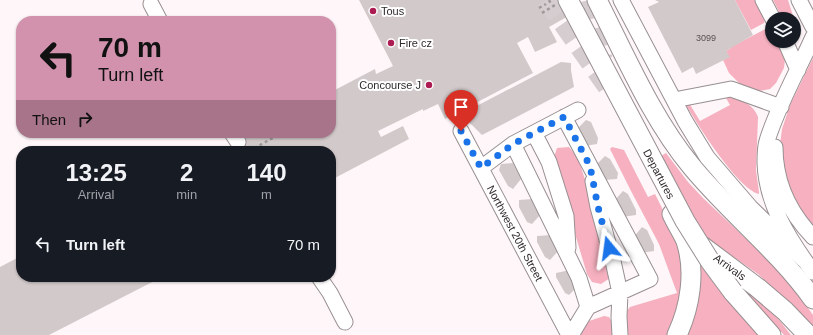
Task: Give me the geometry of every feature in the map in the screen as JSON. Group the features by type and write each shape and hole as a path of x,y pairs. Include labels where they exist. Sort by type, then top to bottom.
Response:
{"main road":[{"path":"589,0 617,39"},
{"path":"597,0 641,86 671,139 692,167 785,264 813,299"},
{"name":"Departures","path":"559,3 685,221 710,261 733,292 771,335"},
{"name":"Arrivals","path":"677,335 685,316 687,306 690,268 686,242 659,192 684,226 702,246 758,288 785,311 808,335"}],"lane":[{"path":"621,0 696,140 708,157 750,207 809,267"},
{"path":"763,0 769,12"},
{"path":"799,0 813,27"},
{"path":"810,0 813,5"},
{"path":"151,4 157,16"},
{"path":"809,267 777,214 768,185 766,170 767,142 778,112 813,37"},
{"path":"788,48 798,70"},
{"path":"674,100 730,89 757,100 778,112"},
{"path":"481,168 513,144 578,110"},
{"path":"778,112 775,160 779,181 790,207 813,237"},
{"path":"564,117 650,280 588,307 570,335"},
{"name":"Northwest 20th Street","path":"461,131 570,335"},
{"path":"534,133 548,162 566,216 568,255"},
{"path":"513,144 579,278 588,307"},
{"path":"590,166 598,207 620,293 620,335"},
{"path":"322,282 345,322"}],"path":[{"path":"549,0 559,3"},
{"path":"542,13 559,3"},
{"path":"539,8 546,4"},
{"path":"239,142 258,138"}],"shaded area":[{"path":"735,0 755,0 765,19 764,23 751,30"},
{"path":"773,0 788,0 792,12 779,12"},
{"path":"765,29 765,48 780,48 785,59 784,68 776,83 770,89 759,91 740,84 729,73 723,60 729,57 726,51"},
{"path":"813,58 813,229 788,193 780,145 782,129 790,105"},
{"path":"728,96 749,105 756,112 758,117 756,170 759,194 750,190 730,169 708,140 686,105 689,103 700,121 730,105 726,98"},
{"path":"569,147 578,158 593,204 610,278 601,284 592,282 587,274 553,160 557,148"},
{"path":"612,147 624,150 648,197 655,194 674,232 683,257 683,288 669,335 628,335 626,312 630,307 677,293 659,244 610,149"},
{"path":"666,153 688,182 703,198 784,275 813,315 813,327 758,274 735,258 733,259 710,242 704,235 661,156"},
{"path":"693,250 722,291 758,335 685,335"},
{"path":"737,283 772,311 791,335 784,335"},
{"path":"604,316 609,317 613,324 614,335 579,335 589,321"}],"building":[{"name":"Concourse J","path":"359,0 565,0 572,14 549,27 557,42 535,52 528,37 517,43 533,73 445,119 438,104 423,111 423,109 378,131 381,137 403,126 409,139 336,177 336,146 229,146 245,138 336,138 336,89 375,69 376,74 393,66"},
{"path":"655,0 735,0 753,35 726,51 730,57 696,74 693,67 682,73 648,7 659,2"},
{"path":"561,62 571,63 574,87 482,135 463,118 469,110"},
{"path":"586,120 591,122 598,138 597,144 585,146 576,130"},
{"path":"605,156 610,159 618,173 617,179 603,180 595,166"},
{"path":"513,163 521,179 513,189 508,186 499,170 501,164"},
{"path":"623,191 628,194 636,210 636,215 622,217 614,201"},
{"path":"532,199 540,215 532,224 527,222 519,207 519,200"},
{"path":"642,227 647,230 654,245 654,251 640,253 633,238"},
{"path":"551,235 559,250 550,260 545,257 537,242 537,236"},
{"path":"16,259 16,282 152,282 49,335 0,335 0,267"},
{"path":"570,270 578,286 569,295 565,293 556,277 556,273"}],"tunnel":[{"path":"546,0 607,87"},
{"path":"589,0 603,59"},
{"path":"238,142 240,146"}],"place":[{"name":"Tous","path":"373,11"},
{"name":"Fire cz","path":"391,43"},
{"name":"Concourse J","path":"429,85"}],"route":[{"path":"461,131 481,168 513,144 564,117 590,166 598,207 609,248"}]}
